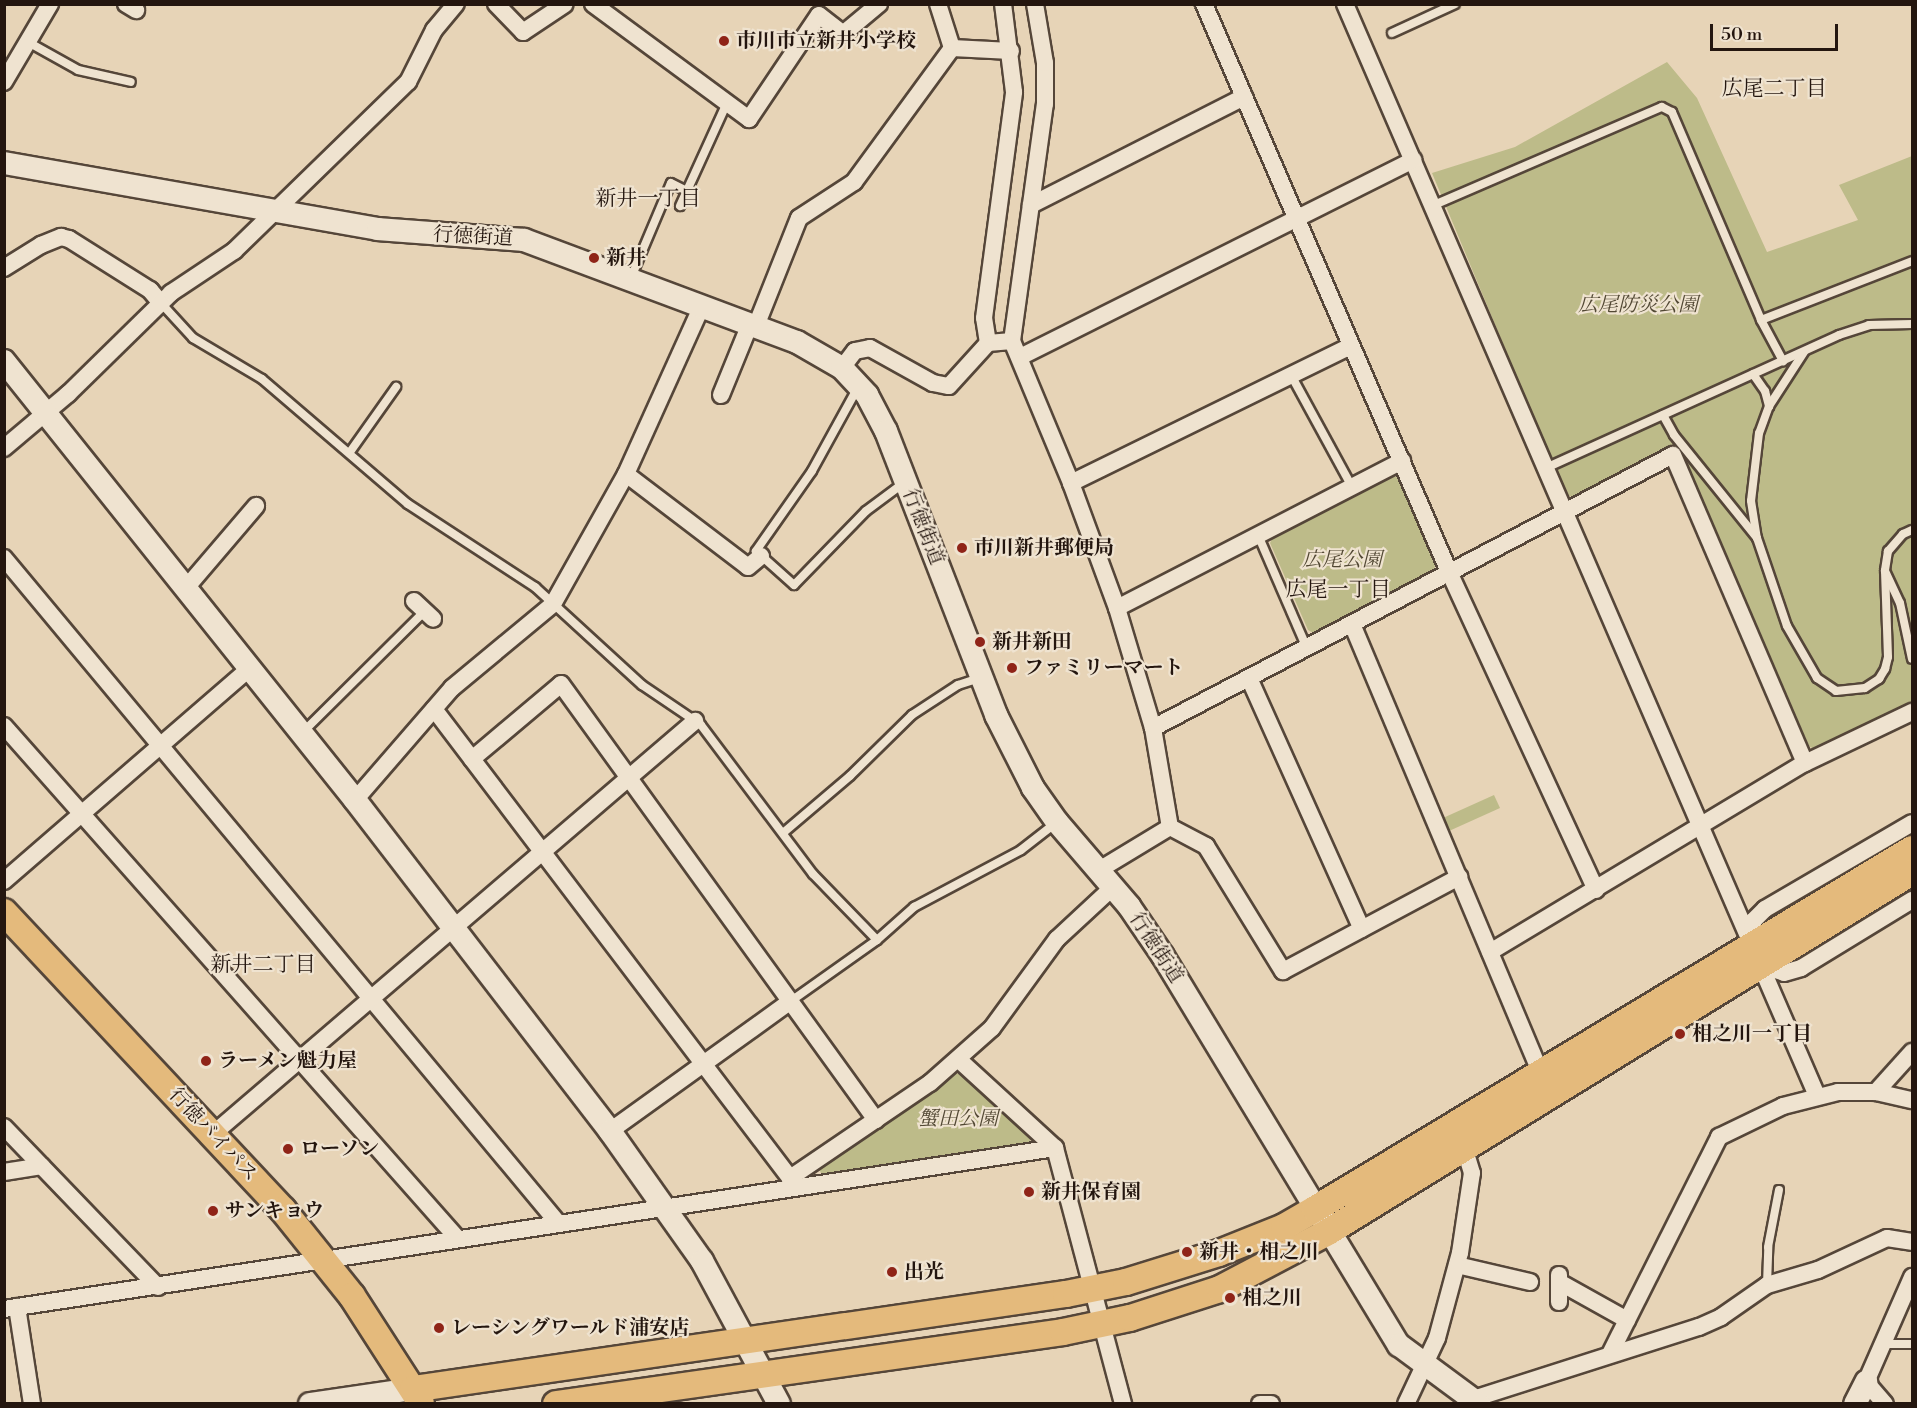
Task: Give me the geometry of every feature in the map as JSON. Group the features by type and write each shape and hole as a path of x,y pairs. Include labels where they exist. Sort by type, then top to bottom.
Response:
{"main road":[{"path":"556,1404 1102,1324 1220,1289 1328,1232 1464,1146 1756,955 1873,883 1912,849"},
{"path":"1873,883 1912,872"},
{"name":"行徳バイパス","path":"4,912 213,1134 324,1259 417,1396"},
{"path":"417,1396 748,1341 1094,1289 1219,1253 1284,1227 1541,1073 1756,955"}],"street":[{"path":"4,81 50,4"},
{"path":"4,448 46,413 160,302 234,251 408,82 434,30 456,4"},
{"path":"496,4 523,32 566,4"},
{"path":"593,4 749,119 819,15 843,34 879,4"},
{"path":"938,4 952,48"},
{"path":"988,343 984,318 1014,92 1011,51 1003,4"},
{"path":"1035,4 1045,63 1045,104 1012,341 1071,483 1117,608 1153,728 1170,827"},
{"path":"1204,4 1450,574 1596,890"},
{"path":"1345,4 1548,467 1817,1096"},
{"path":"952,48 1011,51"},
{"path":"721,395 799,218 854,182 952,48"},
{"path":"1030,205 1244,96"},
{"path":"1020,357 1413,160"},
{"name":"行徳街道","path":"4,163 398,232 524,240 797,342 842,368 860,385 883,424 980,677 1007,741 1057,822 1106,878 1163,956 1328,1232 1399,1345 1476,1401"},
{"path":"4,268 41,245 61,237 69,239 150,290 160,302"},
{"path":"355,800 434,708 553,604 626,474 702,306"},
{"path":"842,368 855,351 870,348 933,383 949,386 962,376 988,343 1012,341"},
{"path":"1071,483 1351,346"},
{"path":"4,360 355,800 610,1131 666,1207 748,1341 779,1404"},
{"path":"1153,728 1673,455 1805,763"},
{"path":"1117,608 1402,461"},
{"path":"626,474 748,567 761,556"},
{"path":"186,588 256,506"},
{"path":"4,558 558,1223"},
{"path":"1352,624 1541,1073"},
{"path":"4,881 250,668"},
{"path":"1249,678 1362,929"},
{"path":"472,759 561,684 630,776 876,1120"},
{"path":"434,708 790,1183"},
{"path":"1490,952 1805,763 1912,712"},
{"path":"213,1134 453,925 695,721"},
{"path":"4,726 458,1239"},
{"path":"1756,955 1753,921 1765,909 1912,823"},
{"path":"1170,827 1206,846 1283,971 1459,877"},
{"path":"790,1183 930,1083 992,1028 1057,939 1106,878 1170,827"},
{"path":"1756,955 1784,973 1800,968 1912,900"},
{"path":"610,1131 791,1001"},
{"path":"1876,1092 1912,1052"},
{"path":"958,1059 1056,1148 1123,1404"},
{"path":"1610,1354 1719,1137 1769,1112 1817,1096 1876,1092 1912,1100"},
{"path":"4,1126 158,1287"},
{"path":"1406,1404 1437,1338 1457,1265 1472,1173 1464,1146"},
{"path":"32,1404 11,1308 666,1207 790,1183 1056,1148"},
{"path":"4,1172 42,1166"},
{"path":"1476,1401 1610,1354 1699,1327 1767,1285 1818,1270 1887,1238 1912,1242"},
{"path":"1457,1265 1530,1282"},
{"path":"1855,1404 1912,1276"},
{"path":"1559,1302 1559,1279 1627,1320"},
{"path":"1866,1382 1885,1404"},
{"path":"310,1404 417,1396"},
{"path":"1260,1404 1271,1404"}],"lane":[{"path":"1392,33 1455,4"},
{"path":"28,42 78,70 131,82"},
{"path":"680,206 726,103"},
{"path":"1434,205 1662,106 1672,112 1761,320 1783,361"},
{"path":"630,280 671,183 687,191"},
{"path":"1761,320 1912,261"},
{"path":"160,302 193,338 262,379 408,504 535,587 642,685 695,721 817,878 877,939"},
{"path":"1548,467 1753,374 1869,325 1912,324"},
{"path":"1804,352 1769,406 1753,466 1751,501 1757,538 1787,626 1817,678 1836,691 1865,688 1879,679 1885,669 1888,657 1885,571 1888,551 1903,534 1912,530"},
{"path":"1753,374 1765,391 1769,406"},
{"path":"1291,375 1352,487"},
{"path":"860,385 812,471 756,551 794,585 866,511 906,482"},
{"path":"350,452 396,387"},
{"path":"1663,415 1677,440 1757,538"},
{"path":"1258,535 1307,648"},
{"path":"1885,571 1900,603 1912,659"},
{"path":"302,733 424,610"},
{"path":"783,833 850,776 912,715 958,685 980,677"},
{"path":"791,1001 877,939 914,907 1021,850 1057,822"},
{"path":"1767,1285 1768,1247 1779,1190"},
{"path":"1882,1344 1912,1344"}],"green space":[{"name":"広尾防災公園","path":"1667,62 1697,98 1767,252 1858,220 1839,185 1912,156 1912,705 1815,750 1809,746 1675,444 1576,498 1566,495 1432,173 1515,147"},
{"name":"広尾公園","path":"1392,475 1398,478 1435,566 1433,572 1315,634 1308,630 1270,543 1274,535"},
{"path":"1494,795 1500,808 1449,831 1443,818"},
{"name":"蟹田公園","path":"954,1073 963,1075 1032,1136 1029,1144 822,1176 819,1168 936,1090"}],"place":[{"name":"市川市立新井小学校","path":"724,41"},
{"name":"新井","path":"594,258"},
{"name":"市川新井郵便局","path":"962,548"},
{"name":"新井新田","path":"980,642"},
{"name":"ファミリーマート","path":"1012,668"},
{"name":"相之川一丁目","path":"1680,1034"},
{"name":"ラーメン魁力屋","path":"206,1061"},
{"name":"ローソン","path":"288,1149"},
{"name":"新井保育園","path":"1029,1192"},
{"name":"サンキョウ","path":"213,1211"},
{"name":"新井・相之川","path":"1187,1252"},
{"name":"出光","path":"892,1272"},
{"name":"相之川","path":"1230,1298"},
{"name":"レーシングワールド浦安店","path":"439,1328"}],"district":[{"name":"広尾二丁目","path":"1774,89"},
{"name":"新井一丁目","path":"648,199"},
{"name":"広尾一丁目","path":"1338,590"},
{"name":"新井二丁目","path":"263,965"}]}
